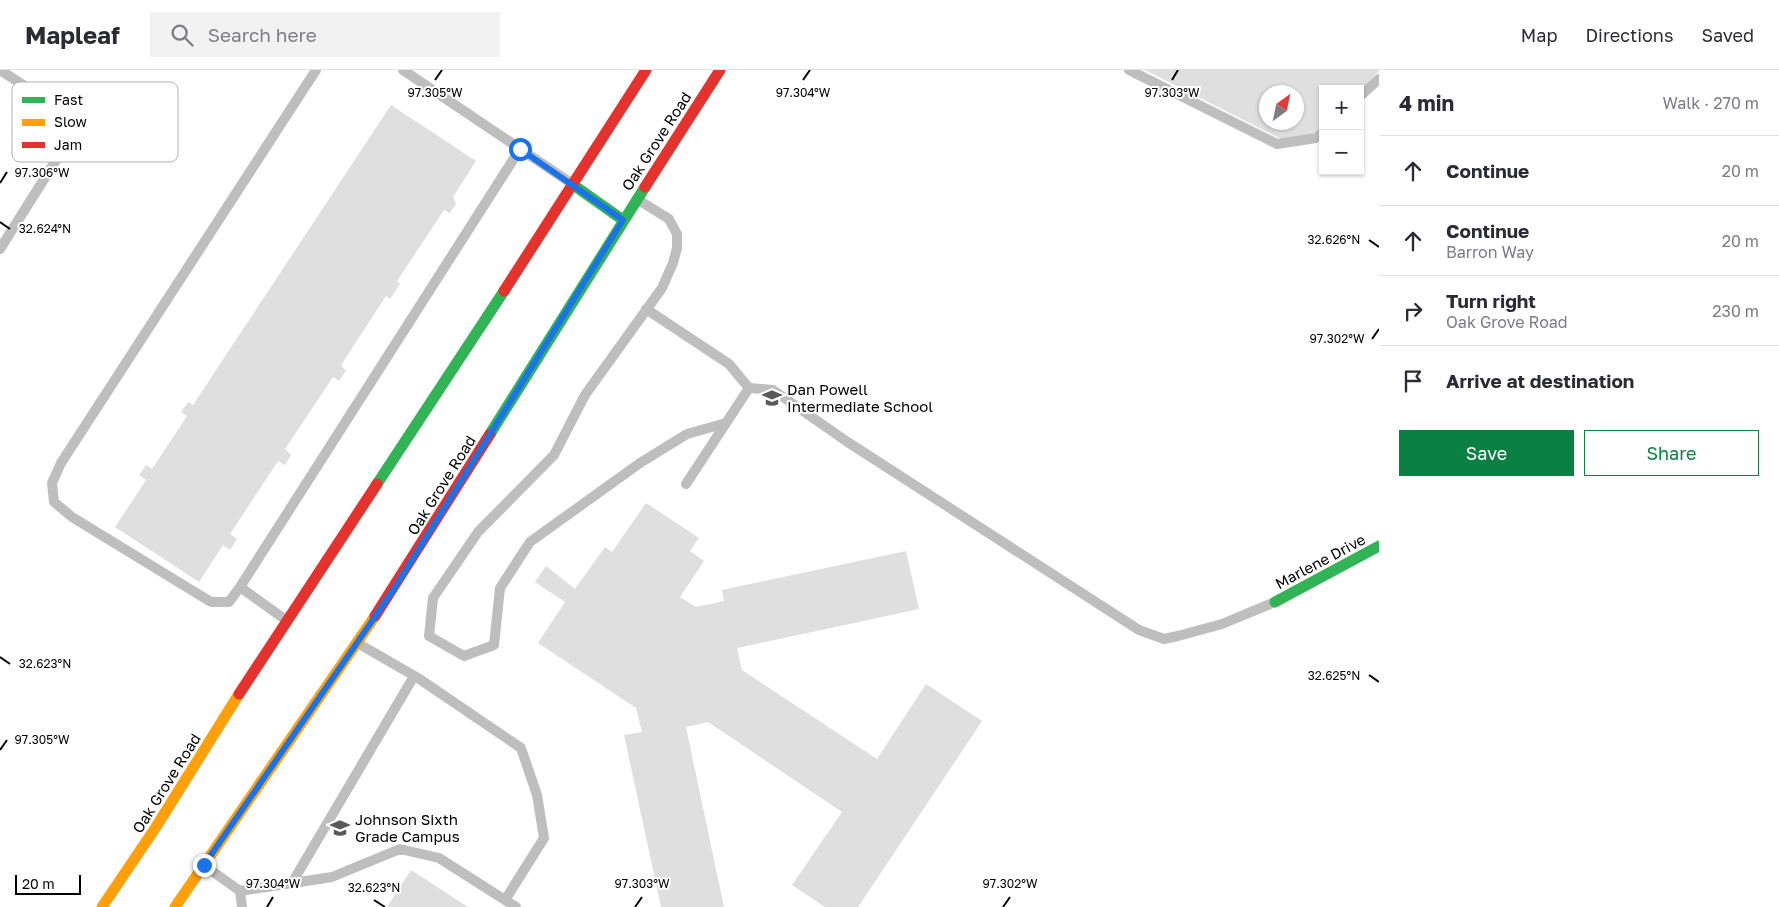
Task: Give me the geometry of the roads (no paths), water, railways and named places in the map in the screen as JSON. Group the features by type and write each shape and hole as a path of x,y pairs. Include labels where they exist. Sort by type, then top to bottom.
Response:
{"street":[{"name":"Oak Grove Road","path":"102,907 156,827 287,620 510,282 646,70"},
{"name":"Oak Grove Road","path":"175,907 394,589 636,199 720,70"},
{"path":"572,184 623,220"},
{"name":"Marlene Drive","path":"1275,602 1379,546"}],"lane":[{"path":"0,70 18,82"},
{"path":"316,70 61,463 52,483 54,502 72,517 210,602 229,602 240,587 520,149"},
{"path":"403,70 572,184"},
{"path":"1129,70 1277,144 1316,138 1319,135"},
{"path":"1364,92 1379,79"},
{"path":"0,249 55,162"},
{"path":"636,199 669,219 676,234 677,248 673,263 662,288 585,395 554,455 478,532 432,598 429,636 464,656 494,645 500,588 530,542 640,463 687,434 726,423"},
{"path":"646,309 729,364 749,388 773,390 855,446 1139,630 1164,638 1178,636 1222,624 1275,602"},
{"path":"686,484 749,388"},
{"path":"240,587 287,620"},
{"path":"357,643 414,676 521,748 537,795 544,838 505,900"},
{"path":"292,883 414,676"},
{"path":"204,865 240,891 332,877 400,849 439,858 516,907"},
{"path":"240,891 242,907"}],"place":[{"name":"Dan Powell Intermediate School","path":"772,398"},
{"name":"Johnson Sixth Grade Campus","path":"340,828"}]}
